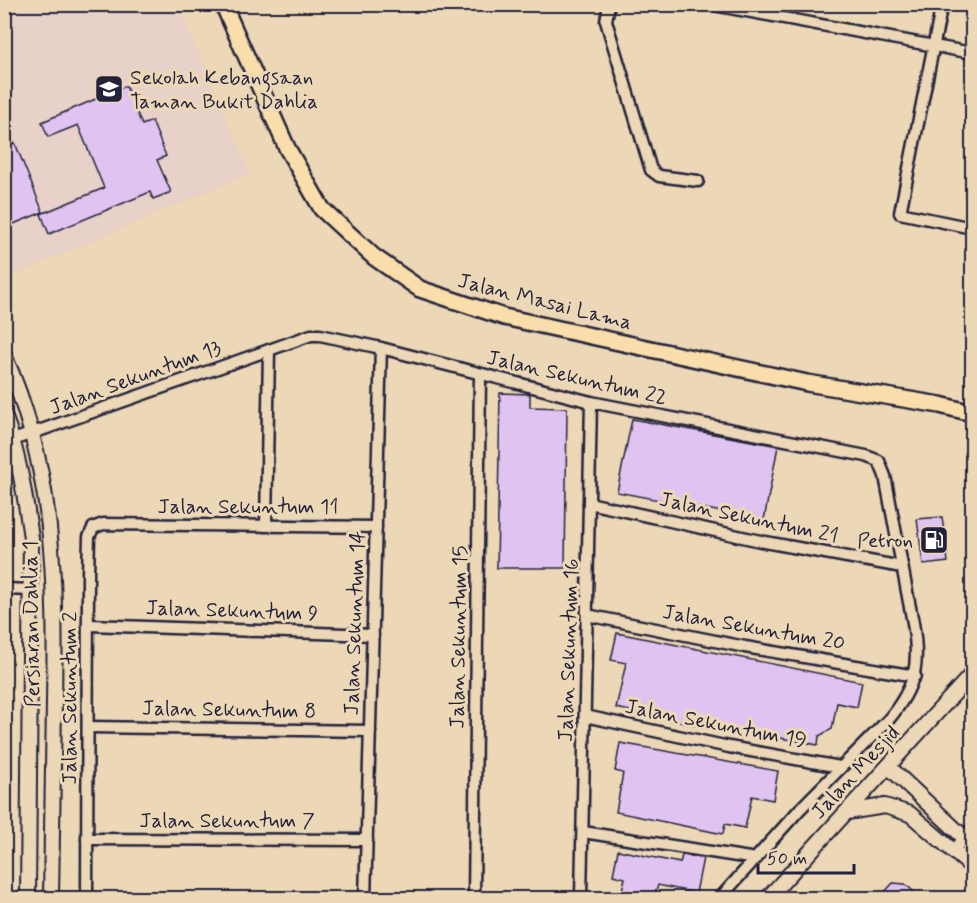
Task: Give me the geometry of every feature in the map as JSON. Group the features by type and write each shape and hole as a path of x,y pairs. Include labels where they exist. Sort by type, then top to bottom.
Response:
{"main road":[{"name":"Jalan Masai Lama","path":"223,4 287,148 322,208 374,257 420,289 504,317 807,383 972,413"}],"street":[{"path":"609,4 606,21 651,170 659,176 698,181"},
{"path":"708,4 972,53"},
{"path":"942,4 900,213 972,228"},
{"name":"Jalan Sekuntum 22","path":"269,350 311,335 320,335 381,348 480,376 591,402 866,456 879,461 885,476 902,567"},
{"name":"Jalan Sekuntum 14","path":"365,898 381,348"},
{"path":"266,526 269,350"},
{"name":"Jalan Sekuntum 13","path":"14,440 269,350"},
{"name":"Persiaran Dahlia 1","path":"4,355 34,434 51,531 55,608 51,898"},
{"name":"Jalan Sekuntum 15","path":"474,898 480,376"},
{"name":"Jalan Sekuntum 16","path":"581,898 591,402"},
{"name":"Persiaran Dahlia 1","path":"4,415 14,440 31,538 28,898"},
{"name":"Jalan Sekuntum 21","path":"589,503 765,542 902,567"},
{"name":"Jalan Sekuntum 2","path":"87,898 90,532 98,525 120,525"},
{"name":"Jalan Sekuntum 11","path":"120,525 376,526"},
{"path":"720,898 840,767 889,719 903,700 915,676 917,646 902,567"},
{"path":"4,589 32,590"},
{"name":"Jalan Sekuntum 20","path":"587,615 745,647 915,676"},
{"name":"Jalan Sekuntum 9","path":"89,625 373,635"},
{"name":"Jalan Mesjid","path":"768,898 972,674"},
{"name":"Jalan Sekuntum 19","path":"585,716 840,767"},
{"name":"Jalan Sekuntum 8","path":"88,727 370,731"},
{"path":"889,767 970,838 954,850"},
{"path":"847,812 885,806 910,814 972,867"},
{"path":"582,832 756,859"},
{"name":"Jalan Sekuntum 7","path":"87,839 367,840"}],"shaded area":[{"name":"Sekolah Kebangsaan Taman Bukit Dahlia","path":"5,5 178,5 250,173 7,278"}],"building":[{"path":"126,86 142,125 152,121 166,156 157,160 171,192 153,199 150,192 49,234 41,214 104,188 78,125 48,137 42,122"},
{"path":"15,143 43,212 11,225 4,209 4,148"},
{"path":"500,393 530,394 530,407 567,408 565,568 497,568"},
{"path":"632,419 778,446 764,520 617,492"},
{"path":"942,517 948,562 923,565 917,519"},
{"path":"617,633 862,682 857,707 837,703 832,729 819,736 818,745 726,728 725,732 616,708 626,663 611,660"},
{"path":"620,743 778,771 773,800 752,796 745,828 725,824 723,834 616,812 623,773 615,771"},
{"path":"618,850 680,863 682,855 703,858 696,893 658,885 654,898 620,898 625,878 613,875"},
{"path":"893,883 905,884 921,898 879,898"}],"place":[{"name":"Sekolah Kebangsaan Taman Bukit Dahlia","path":"109,89"},
{"name":"Petron","path":"934,540"}]}
